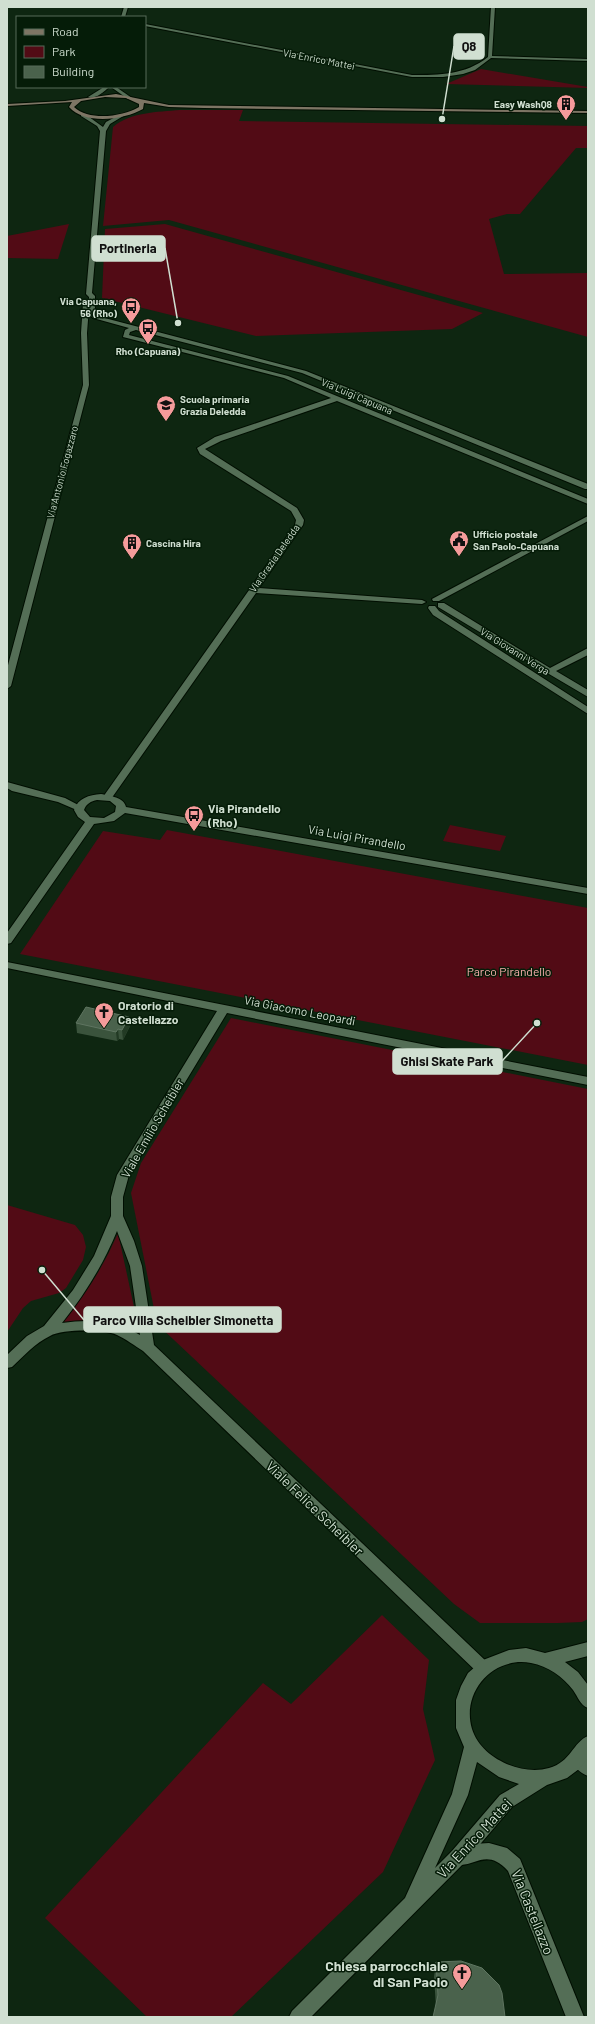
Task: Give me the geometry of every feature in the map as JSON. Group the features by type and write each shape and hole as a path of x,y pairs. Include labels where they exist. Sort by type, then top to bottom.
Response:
{"main road":[{"path":"7,105 79,100 90,97 109,96 130,98 169,106 588,112"},
{"path":"73,110 71,107 79,100"},
{"path":"132,113 142,108 140,101"},
{"path":"19,105 73,110 83,115 103,117 149,110"},
{"path":"156,109 204,107"}],"street":[{"path":"493,7 490,57 588,60"},
{"name":"Via Enrico Mattei","path":"146,25 412,76 441,77 462,74 477,68 490,57"},
{"path":"90,97 106,88"},
{"path":"115,88 130,98"},
{"path":"83,115 99,125 103,131"},
{"path":"107,320 92,314 92,296 89,294 103,131 108,123 123,115"},
{"name":"Via Antonio Fogazzaro","path":"7,686 36,567 86,386 84,331 86,296 89,294"},
{"path":"84,331 90,326 107,320"},
{"name":"Via Luigi Capuana","path":"107,320 304,372 588,488"},
{"name":"Via Luigi Capuana","path":"135,328 127,332 125,336 286,377 336,399 588,502"},
{"name":"Via Grazia Deledda","path":"108,797 296,530 300,520 294,510 203,452 201,448 218,439 336,399"},
{"path":"432,608 439,602 588,518"},
{"path":"253,590 422,602 428,599 439,602"},
{"name":"Via Giovanni Verga","path":"422,602 424,606 432,608 436,614 533,674 588,711"},
{"name":"Via Giovanni Verga","path":"439,602 588,694"},
{"path":"533,674 560,667 588,650"},
{"path":"7,785 23,792 62,801 79,808"},
{"path":"108,797 118,802 121,809 120,813 112,819 98,822 91,821 81,816 79,808 82,804 93,798 108,797"},
{"name":"Via Luigi Pirandello","path":"121,809 588,891"},
{"path":"7,941 91,821"},
{"name":"Via Giacomo Leopardi","path":"7,965 588,1081"},
{"name":"Viale Emilio Scheibler","path":"7,1362 27,1344 49,1330 78,1294 100,1257 117,1216 118,1197 123,1175 224,1008"},
{"path":"117,1216 128,1241 136,1266 148,1347"},
{"name":"Viale Felice Scheibler","path":"49,1330 77,1326 96,1326 118,1330 148,1347 483,1668"},
{"path":"545,1660 588,1649"},
{"path":"588,1701 576,1680 561,1667 545,1660 529,1656 512,1656 496,1660 483,1668 474,1678 466,1691 464,1703 465,1732 473,1745 487,1760 505,1772 521,1777 544,1778 583,1764 588,1744"},
{"name":"Via Enrico Mattei","path":"410,1904 460,1796 473,1745"},
{"name":"Via Enrico Mattei","path":"298,2017 458,1857 506,1801 544,1778"},
{"name":"Via Castellazzo","path":"458,1857 490,1850 500,1852 507,1856 514,1865 575,2017"}],"green space":[{"path":"481,69 588,87 588,88 446,84"},
{"path":"180,110 243,110 239,121 588,126 588,148 576,148 520,214 507,214 489,219 504,274 588,273 588,337 169,220 103,226 113,127 128,118 153,112"},
{"path":"69,224 58,259 7,258 7,236"},
{"path":"165,224 483,313 452,329 256,336 102,298 105,229"},
{"path":"450,825 506,836 500,851 443,841"},
{"name":"Parco Pirandello","path":"167,830 588,908 588,1065 20,954 103,831 160,840"},
{"path":"231,1018 588,1089 588,1619 582,1622 558,1623 480,1623 454,1604 157,1324 131,1193 141,1163"},
{"path":"7,1205 75,1225 83,1235 86,1247 83,1260 66,1288 59,1293 31,1301 23,1308 7,1332"},
{"path":"118,1233 139,1330 96,1320 58,1325 85,1293 106,1258"},
{"path":"382,1615 429,1660 423,1709 435,1760 383,1872 231,2017 147,2017 45,1918 263,1683 291,1704"}],"building":[{"path":"86,1007 129,1017 122,1030 118,1029 116,1032 76,1023"},
{"name":"Chiesa parrocchiale di San Paolo","path":"461,1961 482,1968 499,1985 502,1993 505,2017 433,2017 438,1995 436,1962"}],"place":[{"name":"Q8","path":"442,119"},
{"name":"Easy WashQ8","path":"566,121"},
{"name":"Portineria","path":"178,323"},
{"name":"Via Capuana, 56 (Rho)","path":"131,324"},
{"name":"Rho (Capuana)","path":"148,345"},
{"name":"Scuola primaria Grazia Deledda","path":"166,422"},
{"name":"Ufficio postale San Paolo-Capuana","path":"459,557"},
{"name":"Cascina Hira","path":"132,560"},
{"name":"Via Pirandello (Rho)","path":"194,832"},
{"name":"Ghisi Skate Park","path":"537,1023"},
{"name":"Oratorio di Castellazzo","path":"104,1029"},
{"name":"Parco Villa Scheibler Simonetta","path":"42,1270"},
{"name":"Chiesa parrocchiale di San Paolo","path":"462,1990"}]}
